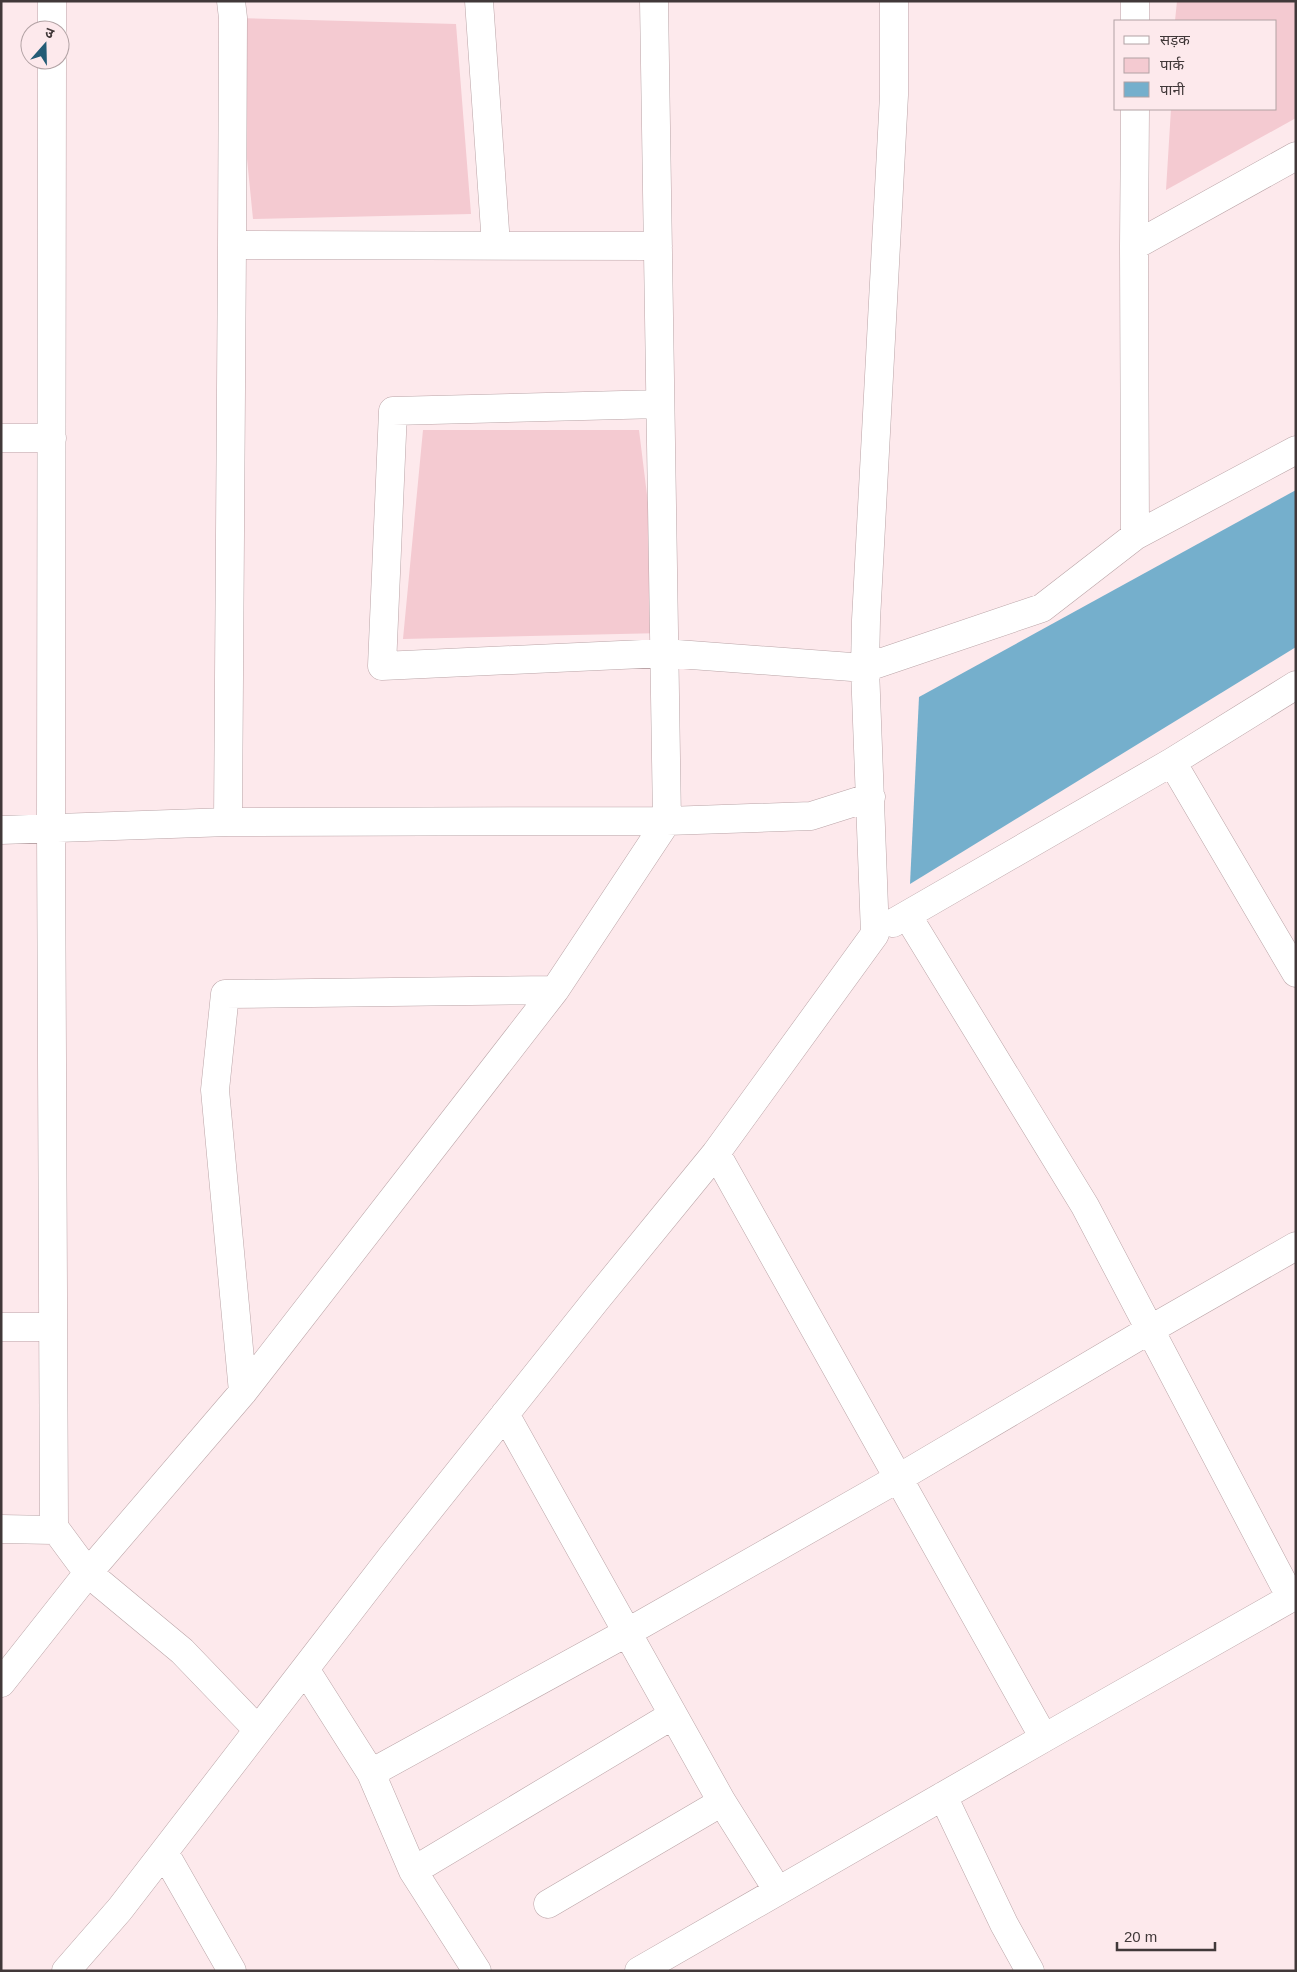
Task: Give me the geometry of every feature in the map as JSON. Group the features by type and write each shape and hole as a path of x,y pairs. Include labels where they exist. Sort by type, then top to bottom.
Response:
{"street":[{"path":"52,1 52,20"},
{"path":"228,822 232,245 231,1"},
{"path":"479,1 496,245"},
{"path":"1,1683 88,1573 243,1392 555,990 667,821 654,1"},
{"path":"875,934 865,668 866,610 894,96 894,1"},
{"path":"1135,1 1135,20"},
{"path":"52,70 51,828 54,1527 88,1573 182,1651 258,1730"},
{"path":"1135,110 1135,536"},
{"path":"1134,246 1296,156"},
{"path":"232,245 658,246"},
{"path":"660,404 393,411 382,666 664,652 865,668 1042,608 1135,536 1296,450"},
{"path":"1,438 52,438"},
{"path":"66,1971 120,1909 505,1414 716,1153 875,934 1172,762 1296,685"},
{"path":"1172,762 1296,973"},
{"path":"1,830 228,822 667,821 811,816 871,797"},
{"path":"639,1971 1044,1738 1294,1597 1085,1206 907,915"},
{"path":"243,1392 216,1090 225,994 555,990"},
{"path":"716,1153 1044,1738"},
{"path":"371,1773 628,1632 888,1484 1296,1246"},
{"path":"1,1327 53,1327"},
{"path":"505,1414 722,1802 778,1891"},
{"path":"1,1528 53,1530 54,1527"},
{"path":"305,1669 371,1773 413,1871 477,1971"},
{"path":"413,1871 673,1715"},
{"path":"943,1796 1004,1924 1030,1971"},
{"path":"548,1904 722,1802"},
{"path":"164,1852 232,1971"}],"green space":[{"path":"1177,1 1296,1 1296,118 1166,190 1171,110 1277,110 1277,20 1175,20"},
{"path":"233,18 456,24 471,214 253,219"},
{"path":"423,430 639,430 664,633 403,639"}],"water":[{"path":"1296,490 1296,647 910,884 919,697"}]}
